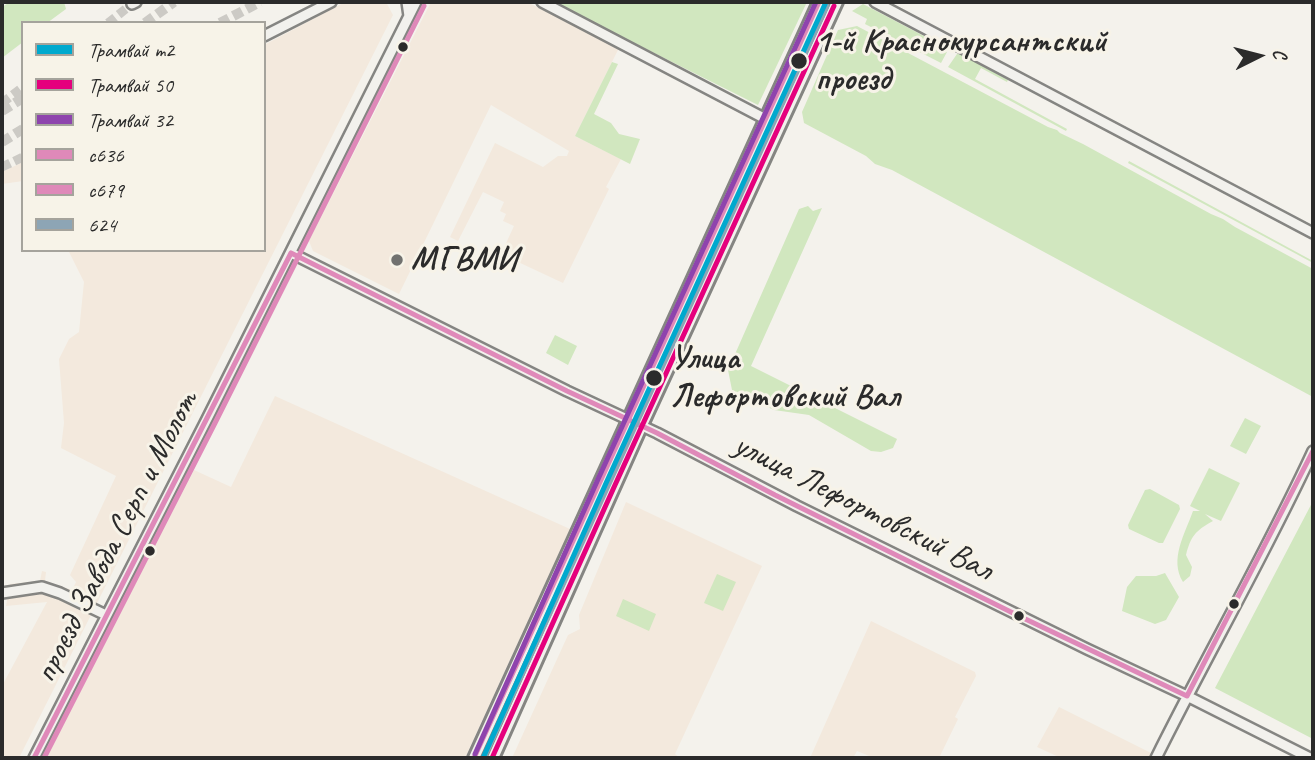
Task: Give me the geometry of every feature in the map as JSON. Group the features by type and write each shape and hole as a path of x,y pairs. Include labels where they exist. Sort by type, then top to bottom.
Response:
{"main road":[{"path":"474,758 819,2"},
{"path":"493,758 836,2"}],"street":[{"path":"266,35 331,2"},
{"path":"409,2 409,16"},
{"name":"проезд Завода Серп и Молот","path":"34,758 416,2"},
{"path":"542,2 779,126"},
{"path":"875,2 1313,233"},
{"name":"улица Лефортовский Вал","path":"290,254 567,391 642,425 832,523 1310,758"},
{"path":"1156,758 1313,451"},
{"path":"2,593 42,587 106,615"}],"shaded area":[{"path":"345,2 386,2 393,15 19,758 2,758 2,686 47,602 6,606 10,584 40,581 42,571 46,572 45,581 72,590 76,582 70,575 116,476 61,448 64,423 59,359 69,339 79,332 84,282 69,252 266,252 266,44"},
{"path":"431,2 527,2 619,48 575,136 621,159 563,283 501,254 514,226 503,221 506,214 500,211 504,202 483,192 458,241 450,237 495,143 543,167 558,156 567,156 569,151 491,105 399,294 313,251 309,241"},
{"path":"21,163 21,181 2,184 2,172"},
{"path":"275,396 570,529 465,758 46,758 194,470 231,487"},
{"path":"626,502 762,566 675,754 680,758 512,758 568,635 580,629 579,615"},
{"path":"871,621 975,672 976,676 955,717 958,719 939,758 874,758 857,751 853,758 810,758"},
{"path":"1059,707 1153,754 1150,758 1061,758 1037,747"}],"green space":[{"path":"10,2 64,2 66,9 50,21 21,21 21,44 2,58 2,7"},
{"path":"552,2 807,2 758,105"},
{"path":"863,4 945,47 947,52 941,63 865,24 867,19 852,11"},
{"path":"857,26 1057,130 1313,269 1313,397 892,170 875,164 866,156 804,123 802,112 838,30"},
{"path":"957,54 1008,80 1007,82 981,68 975,79 1067,129 1066,131 948,67"},
{"path":"612,62 618,64 594,114 611,123 619,134 640,139 630,164 575,136"},
{"path":"1129,161 1313,261 1313,263 1128,163"},
{"path":"808,206 813,211 822,208 751,366 897,439 893,448 881,452 871,451 809,415 774,410 732,390 728,370 799,209"},
{"path":"555,335 577,346 568,365 546,353"},
{"path":"1245,418 1261,426 1246,454 1230,446"},
{"path":"1209,468 1240,483 1221,521 1205,514 1213,521 1198,531 1192,539 1186,555 1192,567 1190,576 1183,582 1179,573 1178,555 1193,511 1200,511 1190,506"},
{"path":"1150,489 1179,505 1180,509 1163,543 1129,529 1128,525 1145,490"},
{"path":"1313,501 1313,739 1215,688"},
{"path":"1165,573 1179,597 1166,620 1155,624 1122,611 1127,587 1136,576"},
{"path":"717,574 736,582 723,611 704,603"},
{"path":"623,599 656,614 649,631 616,616"}],"tunnel":[{"path":"148,21 174,2"},
{"path":"224,21 260,2"},
{"path":"111,21 132,4"},
{"path":"2,103 21,89"},
{"path":"2,111 21,99"},
{"path":"2,142 21,130"},
{"path":"2,167 21,158"}],"tram line":[{"name":"32","path":"475,754 816,2"},
{"name":"т2","path":"483,758 826,2"},
{"name":"50","path":"492,758 834,6"}],"transit line":[{"name":"с636","path":"474,758 819,2"},
{"name":"с679","path":"44,758 424,6"},
{"name":"624","path":"484,758 827,6"},
{"name":"с636","path":"291,253 657,433 1019,616 1187,696 1313,451"},
{"name":"с636","path":"34,758 291,253"}],"place":[{"name":"1-й Краснокурсантский проезд","path":"799,61"},
{"name":"МГВМИ","path":"397,260"},
{"name":"Улица Лефортовский Вал","path":"654,378"}]}
